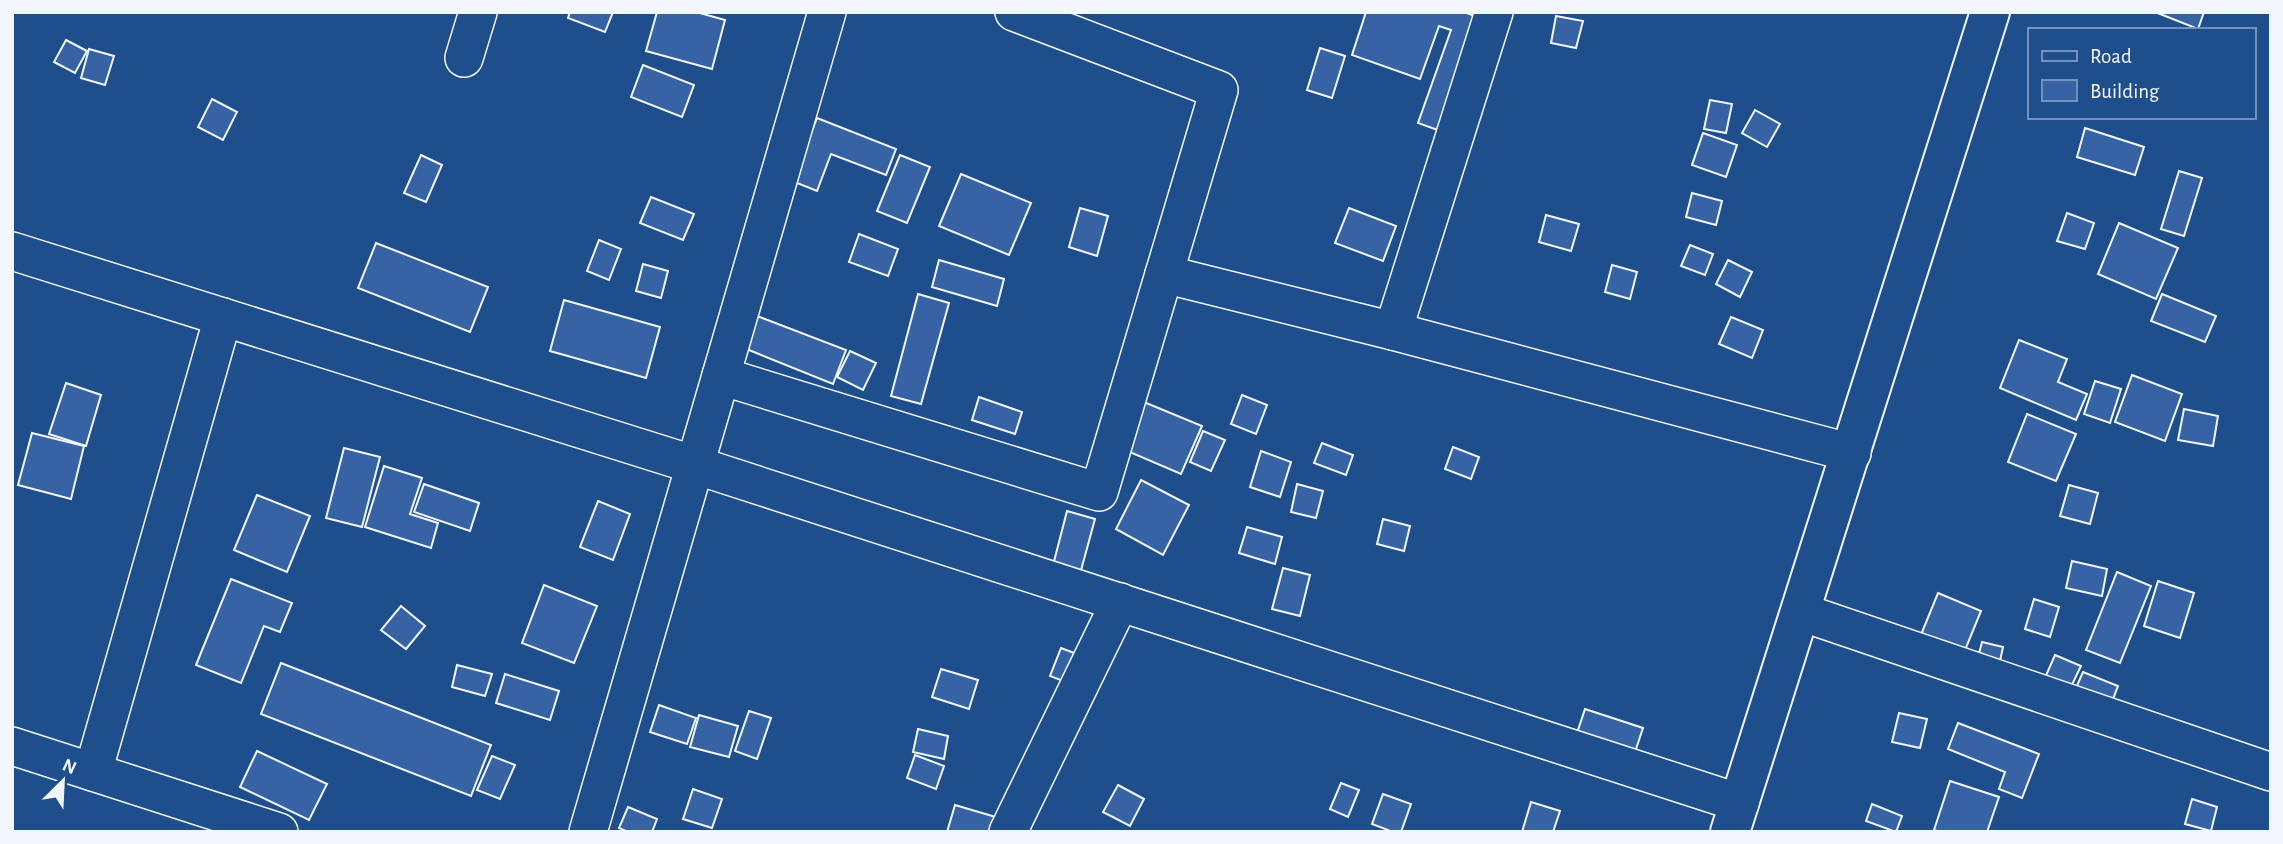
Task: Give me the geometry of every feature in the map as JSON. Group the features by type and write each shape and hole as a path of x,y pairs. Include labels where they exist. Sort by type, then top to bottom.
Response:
{"main road":[{"path":"1735,817 1990,12"}],"street":[{"path":"464,58 478,12"},
{"path":"588,832 827,12"},
{"path":"721,376 1099,492 1219,90 1014,12"},
{"path":"1393,331 1494,12"},
{"path":"12,251 1120,603 1735,817"},
{"path":"1164,274 1393,331 1852,453"},
{"path":"93,772 223,317"},
{"path":"1008,832 1120,603"},
{"path":"1801,612 2271,772"},
{"path":"12,746 93,772 210,821 279,832"}],"building":[{"path":"570,12 613,12 605,32 568,18"},
{"path":"657,12 696,12 725,20 712,69 646,51"},
{"path":"1366,12 1464,12 1483,19 1443,132 1418,123 1451,30 1439,26 1420,79 1352,55"},
{"path":"2155,12 2204,12 2198,28"},
{"path":"1556,16 1583,21 1576,48 1551,43"},
{"path":"66,40 87,51 75,73 54,62"},
{"path":"1320,48 1345,56 1332,98 1307,90"},
{"path":"89,49 114,56 105,85 81,78"},
{"path":"643,65 694,85 682,117 631,97"},
{"path":"212,99 237,112 223,140 198,127"},
{"path":"1710,100 1732,104 1726,133 1704,129"},
{"path":"1755,110 1780,124 1767,147 1742,133"},
{"path":"817,118 896,149 886,175 831,154 817,191 792,181"},
{"path":"2085,128 2144,147 2135,175 2077,157"},
{"path":"1703,133 1737,145 1726,177 1692,165"},
{"path":"421,155 442,165 426,202 404,193"},
{"path":"900,155 930,167 907,223 877,211"},
{"path":"2179,171 2202,178 2184,236 2161,229"},
{"path":"961,174 1031,203 1009,255 939,226"},
{"path":"1692,193 1722,201 1716,225 1686,217"},
{"path":"651,197 694,214 683,240 640,223"},
{"path":"1080,208 1108,216 1097,256 1069,247"},
{"path":"1349,208 1396,226 1383,261 1335,243"},
{"path":"2067,213 2094,223 2085,249 2057,241"},
{"path":"1546,215 1579,224 1571,251 1539,242"},
{"path":"2119,223 2178,248 2156,299 2098,274"},
{"path":"859,234 898,249 888,276 849,262"},
{"path":"599,240 621,249 609,280 587,271"},
{"path":"376,243 488,287 470,332 358,288"},
{"path":"1690,245 1713,254 1705,275 1681,266"},
{"path":"939,260 1004,279 997,306 932,287"},
{"path":"1728,260 1752,272 1740,297 1716,284"},
{"path":"643,264 668,271 661,298 636,291"},
{"path":"1612,265 1637,272 1630,299 1605,292"},
{"path":"918,294 949,303 921,404 891,396"},
{"path":"2162,294 2216,316 2205,342 2151,321"},
{"path":"564,300 660,327 646,378 550,351"},
{"path":"752,314 846,350 833,384 739,346"},
{"path":"1731,317 1763,330 1752,358 1719,344"},
{"path":"2019,340 2067,359 2058,382 2087,394 2076,420 2000,388"},
{"path":"850,351 876,363 863,390 837,377"},
{"path":"2132,375 2182,394 2165,441 2115,422"},
{"path":"2095,381 2121,389 2110,423 2084,414"},
{"path":"66,383 101,395 86,446 49,434"},
{"path":"1242,395 1267,405 1256,434 1231,424"},
{"path":"979,397 1022,412 1015,434 972,420"},
{"path":"1139,400 1202,426 1181,474 1118,447"},
{"path":"2184,409 2218,416 2213,446 2178,440"},
{"path":"2027,414 2076,434 2056,481 2008,462"},
{"path":"1203,431 1225,440 1211,471 1190,462"},
{"path":"32,433 84,446 71,499 18,485"},
{"path":"1322,443 1353,455 1346,475 1314,463"},
{"path":"1453,447 1479,457 1471,479 1445,469"},
{"path":"344,448 380,457 362,527 326,518"},
{"path":"1261,451 1291,462 1280,497 1250,487"},
{"path":"384,466 422,478 410,514 438,523 431,548 365,527"},
{"path":"1141,480 1189,505 1163,555 1116,529"},
{"path":"424,484 479,503 470,531 414,512"},
{"path":"1297,484 1323,491 1316,518 1291,512"},
{"path":"2069,485 2098,493 2090,524 2060,516"},
{"path":"257,495 310,516 287,572 234,550"},
{"path":"598,501 630,514 613,560 580,547"},
{"path":"1067,511 1095,519 1077,585 1050,577"},
{"path":"1383,519 1410,526 1404,551 1377,544"},
{"path":"1247,527 1282,537 1275,564 1239,553"},
{"path":"2072,561 2107,569 2102,596 2066,588"},
{"path":"1283,568 1310,575 1300,616 1272,609"},
{"path":"2117,572 2151,586 2120,663 2086,650"},
{"path":"231,579 292,603 280,632 264,626 241,683 196,665"},
{"path":"2158,581 2194,593 2180,638 2144,626"},
{"path":"544,585 597,606 574,663 522,643"},
{"path":"1938,593 1981,611 1961,660 1918,642"},
{"path":"2034,599 2059,607 2050,637 2025,629"},
{"path":"401,606 425,626 406,649 381,630"},
{"path":"1982,642 2003,647 1997,675 1975,669"},
{"path":"1061,648 1090,659 1079,687 1050,676"},
{"path":"2055,655 2081,666 2069,691 2044,680"},
{"path":"281,663 491,745 471,796 261,714"},
{"path":"457,665 492,674 485,696 452,687"},
{"path":"941,669 978,680 969,709 932,697"},
{"path":"2083,672 2118,686 2108,712 2072,697"},
{"path":"505,674 559,691 550,720 496,703"},
{"path":"659,705 696,718 687,744 650,732"},
{"path":"1585,709 1643,728 1633,758 1575,739"},
{"path":"749,711 771,718 757,759 735,751"},
{"path":"1899,713 1927,719 1920,748 1892,742"},
{"path":"699,715 738,726 729,757 690,747"},
{"path":"1958,723 2039,754 2022,798 1999,789 2005,772 1948,749"},
{"path":"918,729 948,736 944,759 913,752"},
{"path":"257,751 327,784 309,820 240,787"},
{"path":"915,755 944,766 936,789 907,778"},
{"path":"492,756 515,765 500,799 477,790"},
{"path":"1950,781 1999,797 1987,832 1934,830"},
{"path":"1341,783 1359,790 1348,817 1330,809"},
{"path":"1118,785 1144,799 1130,826 1103,812"},
{"path":"693,789 722,799 712,828 683,819"},
{"path":"1383,794 1411,804 1401,832 1393,832 1372,824"},
{"path":"2192,799 2217,807 2211,831 2185,824"},
{"path":"1531,802 1560,811 1553,832 1522,832"},
{"path":"1872,804 1902,816 1896,832 1866,821"},
{"path":"955,805 1016,823 1014,832 947,832"},
{"path":"628,807 657,819 652,832 628,832 619,828"}]}
